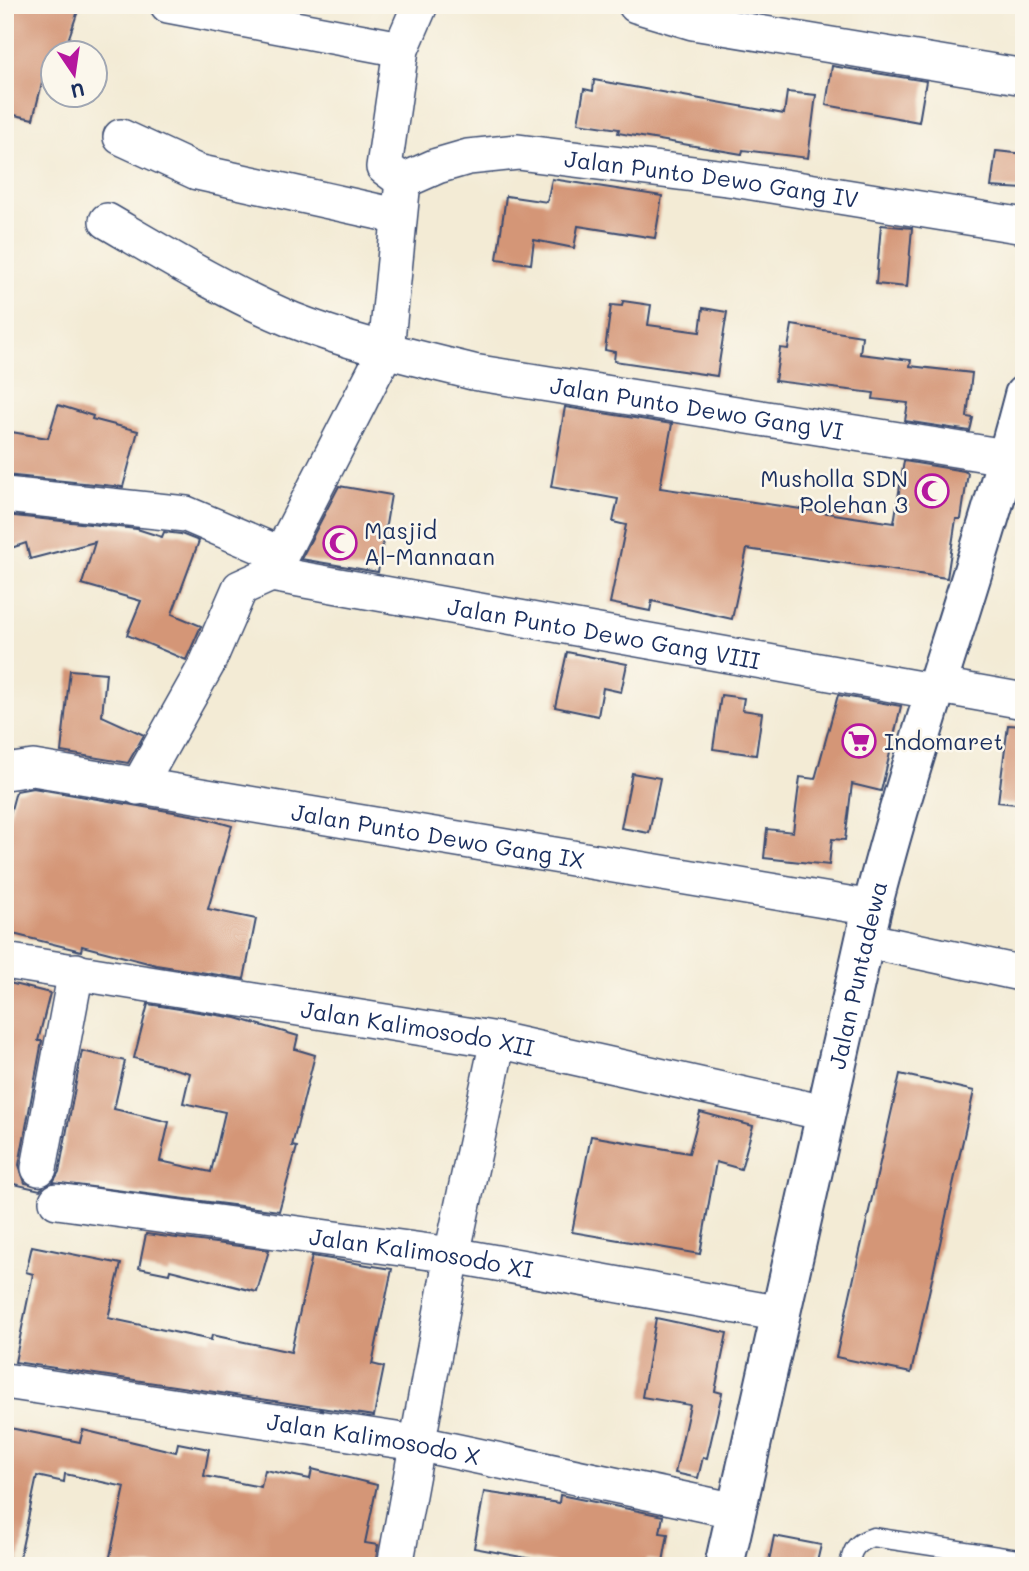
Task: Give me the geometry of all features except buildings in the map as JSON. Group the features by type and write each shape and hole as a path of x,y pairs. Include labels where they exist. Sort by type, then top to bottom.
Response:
{"street":[{"path":"168,5 401,49"},
{"path":"138,787 207,664 240,588 275,564 386,350 395,281 397,216 403,181 384,167 401,49 420,5"},
{"path":"636,5 693,22 1024,77"},
{"path":"121,137 197,172 397,216"},
{"name":"Jalan Punto Dewo Gang IV","path":"403,181 437,166 468,157 518,152 734,179 1024,226"},
{"name":"Jalan Punto Dewo Gang VI","path":"107,221 188,269 293,320 386,350 472,372 1016,459"},
{"name":"Jalan Puntadewa","path":"724,1566 868,924 895,819 1016,459 1024,395"},
{"name":"Jalan Punto Dewo Gang VIII","path":"5,495 186,514 275,564 938,689 1024,701"},
{"name":"Jalan Punto Dewo Gang IX","path":"5,772 33,768 868,924 1024,974"},
{"name":"Jalan Kalimosodo XII","path":"5,961 498,1040 825,1113"},
{"path":"39,1168 76,971"},
{"path":"395,1566 452,1255 498,1040"},
{"name":"Jalan Kalimosodo XI","path":"57,1200 452,1255 782,1314"},
{"name":"Jalan Kalimosodo X","path":"5,1381 416,1443 737,1511"}],"lane":[{"path":"849,1566 852,1551 859,1542 873,1537 1024,1560"}],"place":[{"name":"Musholla SDN Polehan 3","path":"932,491"},
{"name":"Masjid Al-Mannaan","path":"340,543"},
{"name":"Indomaret","path":"859,741"}]}
